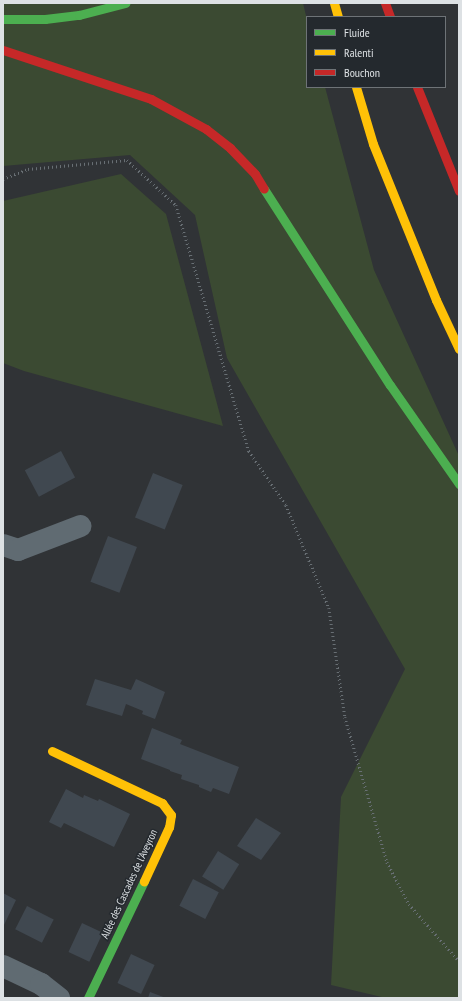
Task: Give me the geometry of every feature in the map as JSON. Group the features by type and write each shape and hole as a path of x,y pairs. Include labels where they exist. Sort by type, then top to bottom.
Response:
{"main road":[{"path":"3,19 45,19 79,15 125,3"},
{"path":"334,3 338,16"},
{"path":"385,3 390,16"},
{"path":"3,50 151,99 206,129 230,148 255,174 390,385 459,484"},
{"path":"356,88 373,144 436,300 459,349"},
{"path":"417,88 459,191"},
{"name":"Allée des Cascades de l'Aveyron","path":"52,751 162,803 171,815 169,827 88,998"}],"street":[{"path":"3,545 18,550 81,526"},
{"path":"3,966 41,984 60,998"}],"path":[{"path":"3,179 28,169 127,160 176,205 249,451 286,505 328,608 344,717 387,862 409,904 459,961"}],"green space":[{"path":"3,3 303,3 306,16 306,88 325,88 374,270 459,456 459,998 386,998 331,985 341,797 405,669 227,358 195,215 130,155 3,166"},
{"path":"121,174 166,214 223,426 24,371 3,363 3,201"}],"building":[{"path":"61,451 75,477 39,497 25,470"},
{"path":"153,473 183,485 165,529 135,518"},
{"path":"108,536 137,547 119,593 90,582"},
{"path":"95,679 131,690 136,679 165,692 155,719 142,714 143,711 126,704 122,716 86,705"},
{"path":"152,728 182,740 180,744 239,767 229,794 213,788 211,792 199,787 199,785 181,779 182,775 141,759"},
{"path":"66,789 83,798 84,795 98,801 99,799 130,814 114,847 64,823 61,828 49,822"},
{"path":"256,818 281,833 261,860 237,846"},
{"path":"218,851 239,864 223,890 202,876"},
{"path":"193,879 219,892 205,919 179,906"},
{"path":"3,893 16,900 3,927"},
{"path":"27,906 54,920 42,943 15,929"},
{"path":"82,923 103,933 89,962 68,952"},
{"path":"131,954 155,965 141,994 117,983"},
{"path":"150,992 166,998 148,998"}],"traffic: fast":[{"path":"3,19 45,19 79,15 125,3"},
{"path":"264,189 390,385 459,484"},
{"path":"88,998 144,881"}],"traffic: slow":[{"path":"334,3 338,16"},
{"path":"356,88 373,144 436,300 459,349"},
{"path":"52,751 162,803 171,815 169,827 144,881"}],"traffic: jam":[{"path":"385,3 390,16"},
{"path":"3,50 151,99 206,129 230,148 255,174 264,189"},
{"path":"417,88 459,191"}]}
